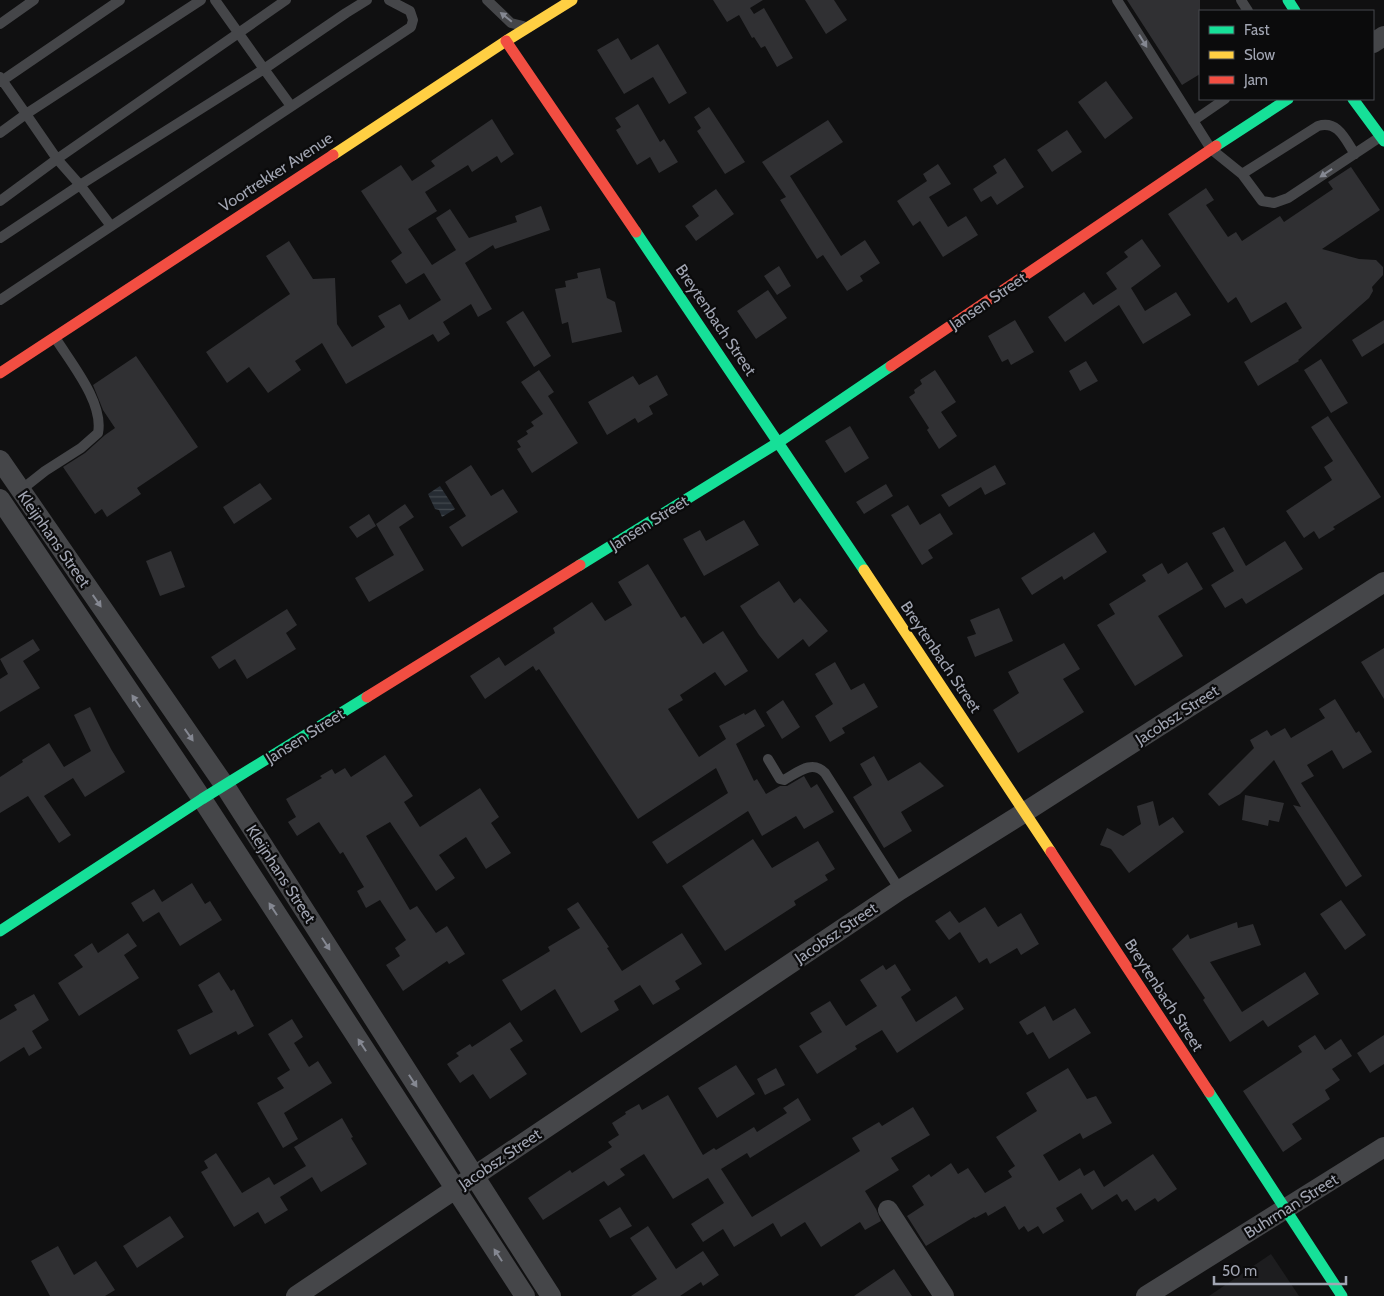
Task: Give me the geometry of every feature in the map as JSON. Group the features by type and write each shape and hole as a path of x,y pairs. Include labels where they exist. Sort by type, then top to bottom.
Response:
{"main road":[{"name":"Voortrekker Avenue","path":"0,373 506,41 567,3"},
{"name":"Breytenbach Street","path":"506,41 779,442 1025,812 1342,1296"},
{"name":"Jansen Street","path":"0,931 202,800 779,442 1211,149 1286,100"},
{"path":"1354,100 1383,139"}],"street":[{"name":"Kleijnhans Street","path":"0,460 225,786 551,1296"},
{"name":"Kleijnhans Street","path":"0,499 202,800 525,1296"},
{"name":"Jacobsz Street","path":"296,1296 900,890 1384,582"},
{"name":"Buhrman Street","path":"1146,1296 1384,1147"},
{"path":"888,1210 944,1296"}],"lane":[{"path":"0,24 34,0"},
{"path":"111,226 80,185 57,159 1,80 120,0"},
{"path":"0,133 201,0"},
{"path":"215,0 291,106"},
{"path":"0,201 57,159 286,0"},
{"path":"0,238 367,0"},
{"path":"0,300 411,27 413,20 410,11 389,0"},
{"path":"487,0 511,22 528,27"},
{"path":"1117,0 1211,149 1242,174 1262,201 1274,203 1288,198 1355,154 1383,139"},
{"path":"544,3 567,3"},
{"path":"1193,121 1224,100"},
{"path":"1242,174 1323,124 1332,125 1336,128 1355,154"},
{"path":"21,490 45,471 81,448 98,433 98,419 85,385 55,337"},
{"path":"768,760 780,778 784,780 806,768 820,767 900,890"}],"shaded area":[{"path":"440,486 455,509 442,517 439,510 435,509 428,494"},
{"path":"1271,1254 1299,1296 1209,1296"}],"building":[{"path":"713,0 763,0 750,8 754,14 764,8 793,58 777,67 765,46 761,48 754,37 752,38 739,15 727,22"},
{"path":"805,0 834,0 847,20 826,34"},
{"path":"1127,0 1200,0 1199,75 1182,85"},
{"path":"618,38 631,60 658,44 687,93 669,104 653,77 624,94 597,50"},
{"path":"1106,81 1133,118 1105,139 1078,102"},
{"path":"638,104 660,142 664,139 678,162 659,173 650,157 637,165 616,130 621,127 615,118"},
{"path":"709,107 745,162 725,174 697,131 701,128 694,117"},
{"path":"492,119 514,154 501,163 497,156 472,172 468,165 425,192 437,211 408,229 432,265 456,250 436,218 450,209 469,238 517,222 515,216 541,206 550,230 495,249 493,245 465,263 492,309 478,317 471,304 443,322 450,334 438,342 433,334 346,384 322,343 295,361 301,370 268,393 249,367 227,383 206,352 290,294 266,256 289,241 313,279 335,278 337,324 352,347 385,327 378,316 400,304 409,320 441,300 424,273 406,284 391,261 402,253 361,191 401,165 412,181 435,166 431,161"},
{"path":"828,120 843,142 790,176 841,256 865,240 880,263 860,276 863,281 847,291 823,255 817,259 780,200 786,197 762,162"},
{"path":"1067,130 1082,152 1052,172 1037,150"},
{"path":"1005,158 1024,187 997,205 991,196 981,202 973,189 997,173 993,166"},
{"path":"938,164 951,184 929,197 948,227 966,216 978,235 943,257 920,221 913,226 897,201 927,181 923,174"},
{"path":"1351,167 1380,210 1322,249 1359,259 1376,260 1383,267 1383,275 1372,287 1373,291 1369,298 1299,361 1258,386 1244,362 1302,328 1286,302 1251,323 1236,297 1228,303 1168,214 1206,188 1214,200 1206,205 1228,237 1236,232 1242,241 1280,216 1284,222 1333,189 1328,182"},
{"path":"716,189 734,214 696,241 685,226 699,216 692,206"},
{"path":"1142,239 1161,266 1131,288 1145,311 1176,292 1191,315 1143,344 1119,305 1065,342 1048,317 1084,292 1093,305 1117,289 1106,273 1128,257 1124,252"},
{"path":"779,266 791,286 777,295 764,276"},
{"path":"600,268 607,298 615,302 622,332 572,343 568,322 562,324 555,289 566,287 565,281 578,278 577,273"},
{"path":"768,290 787,318 756,339 737,311"},
{"path":"523,311 551,356 534,367 506,322"},
{"path":"1015,320 1034,352 1011,365 1008,359 1002,362 988,336"},
{"path":"1384,320 1384,343 1362,357 1352,340"},
{"path":"136,356 198,447 137,488 141,494 107,517 102,509 95,514 63,467 85,453 115,428 103,410 93,385"},
{"path":"1321,359 1348,403 1331,413 1304,370"},
{"path":"1086,361 1098,381 1080,391 1069,371"},
{"path":"539,370 554,392 548,396 578,443 532,473 517,449 521,447 517,441 528,434 526,431 534,426 531,422 543,414 521,382"},
{"path":"935,370 956,402 941,412 957,436 939,449 927,430 929,428 909,397 922,384 920,380"},
{"path":"657,375 668,395 649,406 653,414 638,423 635,418 607,435 588,402 633,376 639,385"},
{"path":"1328,416 1381,497 1333,527 1335,529 1319,539 1314,531 1304,538 1286,511 1332,480 1324,467 1333,461 1311,427"},
{"path":"850,426 869,458 845,473 825,441"},
{"path":"471,465 491,496 503,489 518,512 462,547 449,527 466,516 445,482"},
{"path":"995,465 1006,484 985,495 981,487 949,507 941,495"},
{"path":"260,483 272,499 234,524 223,507"},
{"path":"886,484 893,496 864,514 856,502"},
{"path":"405,504 414,517 399,527 424,570 369,602 355,578 394,555 376,524"},
{"path":"908,505 920,525 940,513 953,534 928,550 933,558 922,565 891,515"},
{"path":"369,514 376,526 357,538 349,527"},
{"path":"744,520 759,545 704,576 683,539 700,530 706,541"},
{"path":"1224,527 1246,566 1285,541 1303,569 1246,604 1242,598 1225,608 1211,585 1234,571 1212,533"},
{"path":"1094,532 1107,552 1064,580 1062,576 1032,595 1021,578"},
{"path":"171,551 185,587 160,596 146,561"},
{"path":"1187,562 1203,589 1158,616 1183,656 1135,686 1097,625 1115,614 1109,604 1146,581 1142,575 1162,563 1168,574"},
{"path":"648,564 681,618 685,616 703,644 723,631 748,671 725,686 715,672 680,695 683,700 668,709 699,757 726,739 719,726 755,709 765,726 736,744 754,781 757,779 766,794 780,786 787,786 804,776 811,788 817,784 834,812 804,829 796,816 762,836 748,811 667,864 652,842 728,793 716,768 638,819 539,669 536,671 533,666 485,699 470,676 499,657 505,666 555,633 553,628 592,602 605,621 632,605 618,582"},
{"path":"779,581 794,603 800,598 828,631 809,647 803,639 778,659 740,606"},
{"path":"999,608 1013,641 975,657 967,637 976,634 970,620"},
{"path":"287,609 297,625 286,633 296,649 247,679 235,659 219,669 211,657"},
{"path":"33,639 40,650 23,661 40,688 0,712 0,679 8,674 0,659"},
{"path":"1064,643 1080,669 1063,679 1084,712 1018,753 993,710 1019,693 1008,672"},
{"path":"1384,648 1384,699 1361,662"},
{"path":"835,662 851,690 864,683 878,707 842,728 845,733 830,742 815,716 833,704 815,674"},
{"path":"1335,699 1356,733 1359,731 1372,752 1343,769 1332,750 1307,765 1314,776 1301,783 1362,876 1346,887 1293,805 1301,807 1274,760 1240,794 1219,806 1208,794 1254,748 1250,740 1267,730 1271,736 1285,728 1291,738 1325,718 1319,709"},
{"path":"783,700 800,727 782,739 766,712"},
{"path":"90,707 125,772 85,797 73,778 44,796 71,835 59,843 28,796 0,813 0,777 49,743 64,767 91,751 74,715"},
{"path":"385,755 413,796 404,802 420,827 480,788 499,817 491,823 511,853 486,869 466,837 439,855 455,878 436,891 390,822 366,836 410,910 417,906 436,933 447,926 465,954 449,964 447,961 403,991 386,965 400,956 395,948 406,940 380,900 366,908 357,891 364,887 343,852 340,854 319,822 297,836 288,822 296,817 286,799 322,778 320,776 332,769 335,774 345,768 351,777"},
{"path":"874,756 888,781 920,762 944,786 901,812 912,831 884,848 853,797 872,785 860,764"},
{"path":"1245,795 1284,803 1279,822 1269,820 1268,826 1242,820"},
{"path":"1153,801 1159,826 1173,817 1184,832 1129,873 1111,849 1100,845 1107,828 1123,836 1141,824 1137,806"},
{"path":"753,839 772,868 818,841 835,869 825,875 828,880 794,901 796,905 725,951 682,886"},
{"path":"192,883 205,904 210,901 222,920 180,946 159,912 143,922 131,903 154,889 162,902"},
{"path":"1341,900 1366,935 1345,950 1320,914"},
{"path":"578,902 609,947 607,948 622,971 682,933 702,964 675,981 680,989 653,1005 640,985 614,1001 619,1010 581,1033 555,989 521,1011 502,980 550,951 548,947 580,928 567,909"},
{"path":"985,907 998,927 1021,913 1039,944 1021,955 1017,948 990,964 987,958 979,963 960,932 949,940 935,921 950,911 959,923"},
{"path":"1237,922 1238,928 1253,924 1261,945 1210,962 1242,1012 1305,972 1319,994 1268,1027 1263,1020 1230,1042 1203,1000 1205,998 1172,949 1188,934 1190,939"},
{"path":"128,933 137,946 124,955 139,978 79,1016 58,983 83,967 74,955 92,943 98,953"},
{"path":"895,964 911,990 901,997 916,1022 956,996 964,1009 897,1053 882,1030 855,1046 857,1049 817,1074 799,1046 822,1032 810,1013 830,1001 846,1026 877,1006 860,980 883,965 886,970"},
{"path":"219,972 231,991 234,989 254,1026 238,1035 236,1031 190,1055 177,1030 213,1012 198,985"},
{"path":"34,994 49,1020 32,1031 42,1048 29,1056 24,1047 0,1062 0,1020 17,1010 14,1005"},
{"path":"1045,1006 1053,1021 1075,1008 1091,1033 1049,1059 1033,1032 1027,1035 1019,1022"},
{"path":"292,1019 303,1037 294,1043 309,1067 318,1061 332,1083 284,1113 298,1139 283,1148 257,1103 284,1088 277,1078 290,1070 268,1034"},
{"path":"510,1022 523,1041 510,1049 527,1074 490,1099 473,1074 460,1083 447,1064 459,1056 456,1053 470,1044 472,1047"},
{"path":"1315,1035 1325,1050 1341,1039 1352,1056 1332,1069 1340,1080 1325,1090 1330,1099 1292,1124 1302,1139 1283,1152 1243,1091 1302,1052 1298,1046"},
{"path":"1384,1035 1384,1064 1370,1073 1357,1053"},
{"path":"736,1065 755,1094 717,1118 698,1088"},
{"path":"776,1068 785,1085 765,1095 757,1079"},
{"path":"1068,1068 1087,1099 1096,1096 1112,1123 1083,1139 1080,1133 1043,1155 1059,1181 1080,1168 1084,1176 1094,1170 1104,1187 1153,1154 1177,1189 1158,1202 1155,1198 1135,1211 1127,1199 1122,1202 1117,1194 1092,1210 1081,1193 1056,1208 1064,1221 1043,1234 1038,1226 1028,1232 1024,1226 1019,1230 1005,1206 988,1216 986,1212 974,1217 926,1246 907,1216 924,1205 912,1186 929,1174 931,1177 951,1163 958,1174 968,1168 985,1193 1012,1177 1008,1171 1015,1166 996,1137 1037,1111 1026,1093"},
{"path":"668,1095 703,1155 714,1148 716,1150 754,1127 757,1132 787,1113 783,1108 798,1098 811,1120 750,1158 747,1153 721,1169 752,1217 860,1151 852,1138 879,1122 882,1126 913,1107 930,1135 891,1158 899,1170 865,1191 881,1221 865,1230 860,1222 821,1247 805,1222 781,1237 773,1223 734,1247 723,1229 703,1242 691,1224 724,1203 708,1178 673,1199 644,1154 620,1169 625,1175 608,1186 604,1181 543,1220 528,1198 570,1170 572,1173 612,1147 608,1142 619,1135 612,1123 626,1114 625,1112 639,1104 642,1110"},
{"path":"342,1118 353,1137 351,1138 367,1164 321,1192 312,1177 280,1197 288,1210 265,1224 258,1212 234,1227 201,1172 208,1168 204,1161 216,1153 242,1193 269,1177 274,1185 306,1166 294,1147"},
{"path":"620,1207 632,1226 610,1238 599,1220"},
{"path":"170,1216 184,1237 137,1268 123,1246"},
{"path":"648,1226 676,1269 703,1251 719,1275 703,1286 701,1282 680,1296 631,1296 657,1279 630,1238"},
{"path":"58,1246 74,1275 96,1261 115,1290 105,1296 50,1296 31,1261"},
{"path":"894,1269 912,1296 854,1296"}],"traffic: fast":[{"path":"1288,0 1294,10"},
{"path":"1216,146 1286,100"},
{"path":"1354,100 1384,141"},
{"path":"636,232 864,570"},
{"path":"580,565 779,442 891,366"},
{"path":"0,931 202,799 367,697"},
{"path":"1209,1092 1342,1296"}],"traffic: slow":[{"path":"333,155 506,41 572,0"},
{"path":"864,570 1051,852"}],"traffic: jam":[{"path":"506,41 636,232"},
{"path":"891,366 1216,146"},
{"path":"0,373 333,155"},
{"path":"367,697 580,565"},
{"path":"1051,852 1209,1092"}]}
